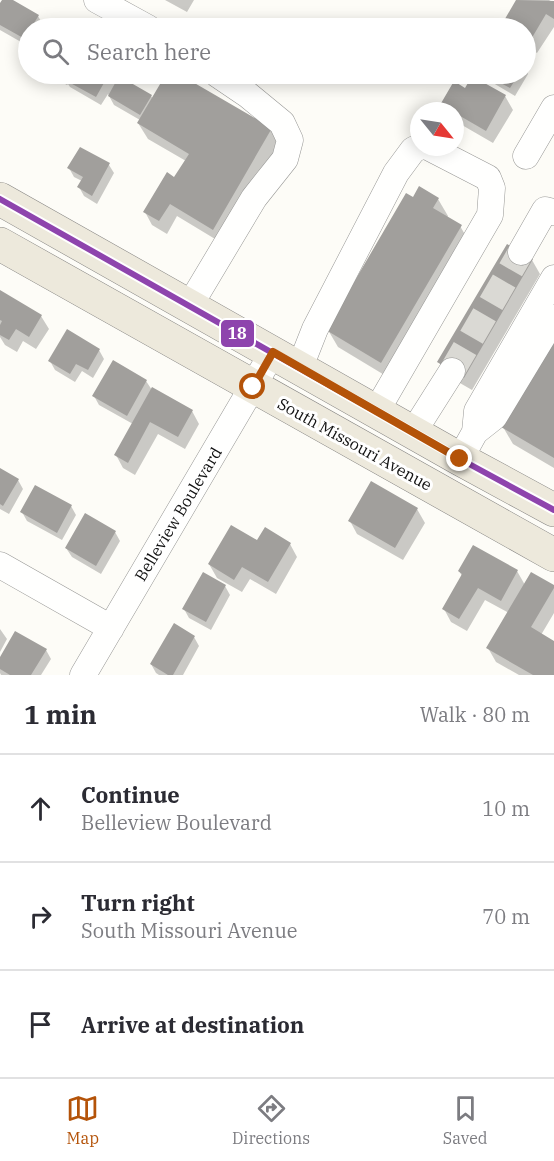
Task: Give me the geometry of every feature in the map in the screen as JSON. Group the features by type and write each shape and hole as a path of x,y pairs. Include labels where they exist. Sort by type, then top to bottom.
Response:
{"main road":[{"path":"0,199 414,431 468,446 554,510"},
{"name":"South Missouri Avenue","path":"0,244 554,555"}],"street":[{"path":"97,0 130,18"},
{"path":"190,305 254,198 285,159 290,140 282,123 232,84"},
{"path":"526,156 554,108"},
{"name":"Belleview Boulevard","path":"83,675 253,387 287,360 315,329 396,173 410,154"},
{"path":"377,410 490,215 492,188 488,178 445,156"},
{"path":"520,252 552,211"},
{"path":"468,446 477,411 554,278"},
{"path":"468,446 494,417 554,318"},
{"path":"414,431 449,376 483,401"},
{"path":"0,565 111,628"}],"building":[{"path":"2,0 13,0 39,15 37,18 18,18 18,35 0,25"},
{"path":"516,0 554,1 554,19 546,14 536,31 536,18 506,18"},
{"path":"72,84 103,84 96,97"},
{"path":"115,84 133,84 152,95 140,115 108,96"},
{"path":"160,84 196,84 272,128 213,230 170,204 159,221 143,212 167,172 174,177 189,154 137,123"},
{"path":"452,84 459,84 465,88 467,84 486,84 506,95 486,131 464,118 464,102 442,102"},
{"path":"80,147 110,163 92,196 77,187 83,177 67,168"},
{"path":"419,186 439,198 433,208 462,225 381,363 326,330 406,193 413,197"},
{"path":"507,244 533,259 464,378 437,362"},
{"path":"0,290 42,315 29,337 16,329 9,340 0,335 2,321 0,320"},
{"path":"67,329 100,349 88,370 76,364 70,374 48,361"},
{"path":"554,337 554,458 501,427"},
{"path":"113,360 147,380 127,416 92,396"},
{"path":"152,387 193,410 178,437 150,422 128,463 114,455"},
{"path":"0,468 19,479 3,506 0,504"},
{"path":"371,481 418,508 395,548 348,521"},
{"path":"35,485 72,505 57,533 20,512"},
{"path":"85,513 116,531 96,566 65,548"},
{"path":"231,525 257,540 265,527 291,543 268,582 242,567 234,580 208,564"},
{"path":"473,545 518,570 501,601 478,588 459,619 442,609 462,574 458,571"},
{"path":"203,572 226,585 206,622 182,609"},
{"path":"531,572 554,585 531,627 554,641 554,675 533,675 486,648"},
{"path":"174,623 195,636 173,675 168,675 150,664"},
{"path":"15,631 47,649 31,675 10,675 0,669 0,657"}],"tunnel":[{"path":"452,371 521,252"}],"transit line":[{"name":"18","path":"0,199 554,510"}],"route":[{"path":"253,387 273,352 460,459"}]}
